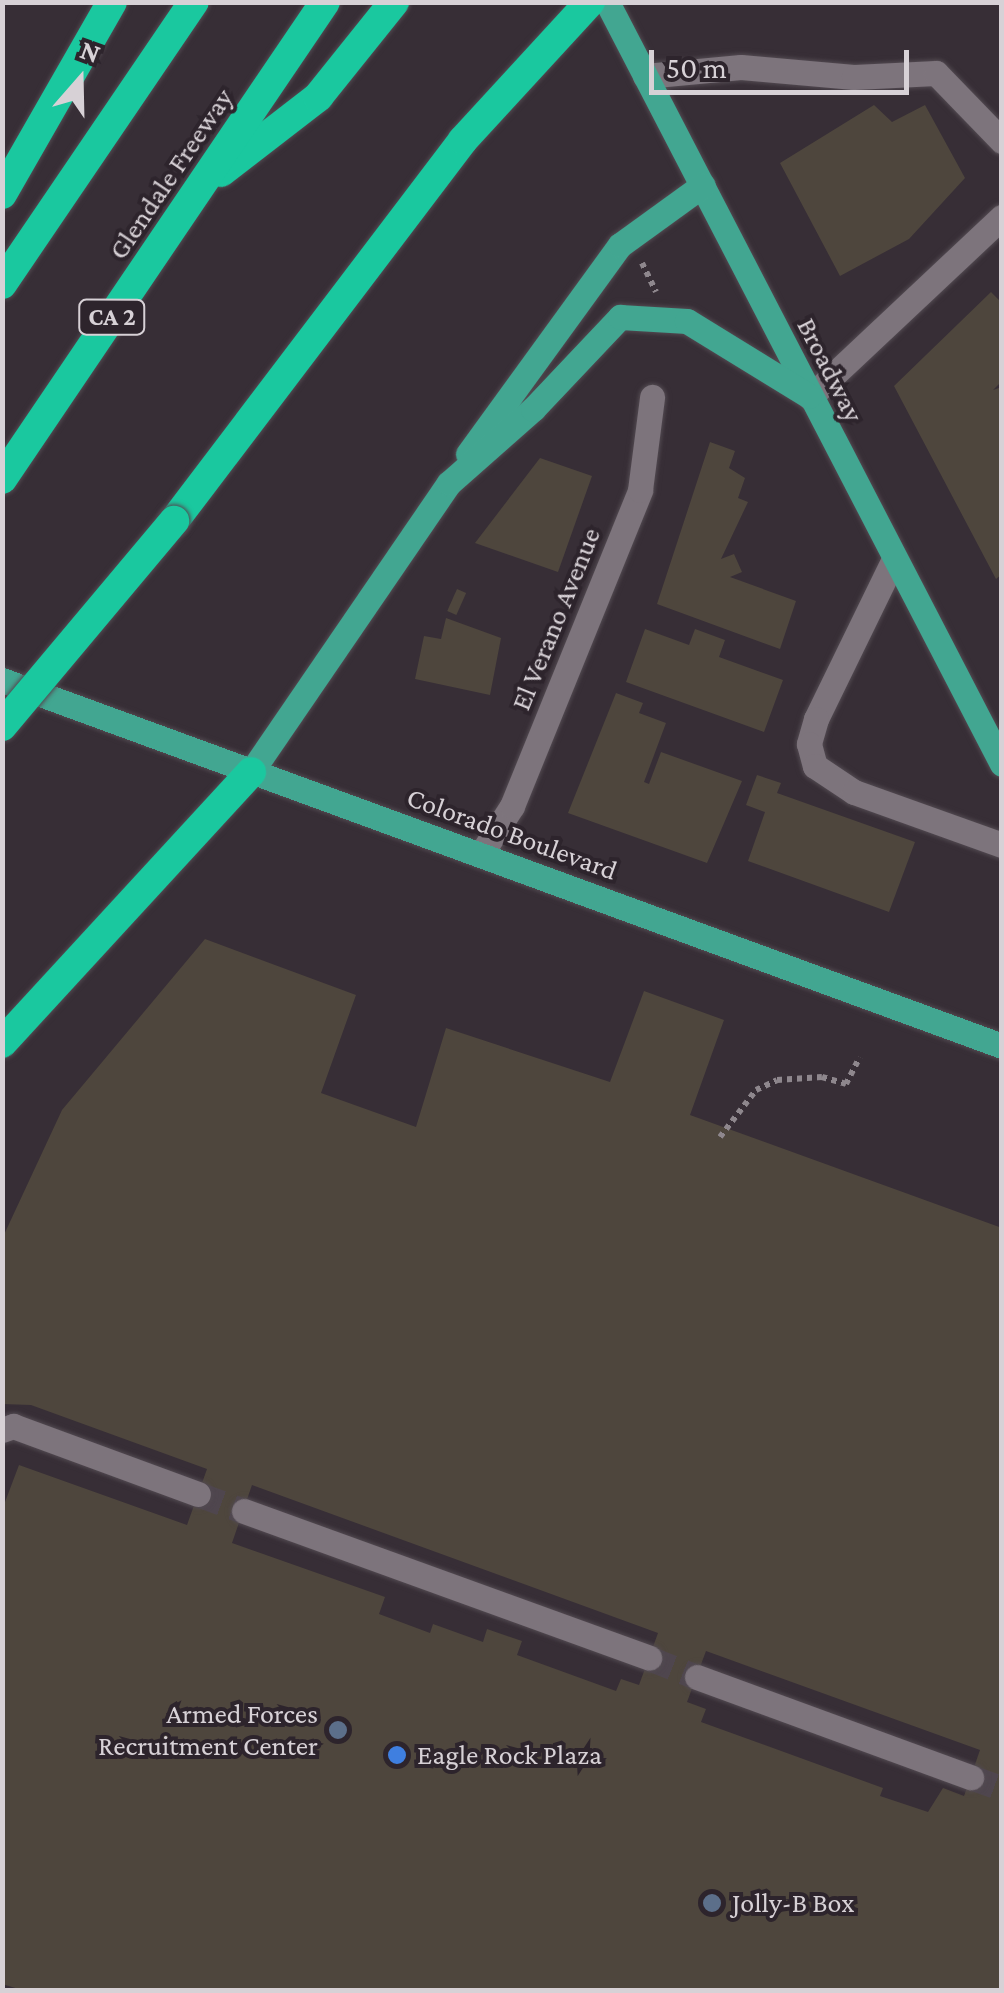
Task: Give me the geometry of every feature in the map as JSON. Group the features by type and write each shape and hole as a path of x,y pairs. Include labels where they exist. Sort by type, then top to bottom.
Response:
{"highway":[{"path":"2,194 112,2"},
{"path":"2,284 194,2"},
{"name":"Glendale Freeway","path":"2,480 324,2"},
{"path":"203,186 318,97 394,2"},
{"path":"2,726 174,522 463,140 590,2"},
{"path":"2,1043 252,772"}],"main road":[{"name":"Broadway","path":"606,2 1002,764"},
{"path":"252,772 534,357 620,245 703,185"},
{"path":"449,483 533,410 620,317 688,321 810,397"},
{"name":"Colorado Boulevard","path":"2,680 1002,1046"}],"street":[{"path":"645,76 741,67 854,77 936,72 1002,142"},
{"path":"810,397 1002,217"},
{"name":"El Verano Avenue","path":"481,854 512,806 640,490 652,397"},
{"path":"894,560 816,718 810,744 814,766 854,792 1002,845"},
{"path":"2,1430 13,1426 198,1494"},
{"path":"244,1511 648,1658"},
{"path":"697,1677 971,1777"}],"path":[{"path":"642,262 660,298"},
{"path":"720,1137 756,1090 777,1080 822,1077 846,1084 860,1058"}],"building":[{"path":"874,105 892,122 925,105 965,178 909,239 840,276 780,163"},
{"path":"991,292 1002,303 1002,381 993,390 1002,387 1002,574 996,579 894,386"},
{"path":"710,442 735,451 729,468 745,478 738,498 748,502 721,559 734,554 742,572 730,577 796,601 780,649 657,604"},
{"path":"540,458 592,476 558,572 475,543"},
{"path":"457,589 466,593 456,615 447,611"},
{"path":"446,618 501,638 490,695 415,679 424,636 441,639"},
{"path":"645,629 689,645 695,629 725,640 719,657 783,680 764,732 626,682"},
{"path":"616,693 643,703 639,713 666,723 644,782 649,784 661,752 742,781 707,863 568,813"},
{"path":"757,775 781,783 777,793 915,842 889,912 748,861 765,812 746,805"},
{"path":"205,939 356,995 321,1093 416,1127 446,1028 610,1082 644,991 724,1020 690,1115 1002,1228 1002,1990 22,1990 2,1984 2,1510 19,1465 187,1525 207,1469 31,1405 2,1404 2,1239 62,1110","holes":["252,1485 658,1633 639,1685 621,1679 616,1691 517,1655 522,1641 487,1629 483,1642 433,1624 430,1633 379,1614 385,1597 232,1543","706,1651 980,1750 964,1796 943,1788 928,1812 880,1796 883,1788 701,1722 706,1709 687,1702"]}],"tunnel":[{"path":"198,1494 244,1511"},
{"path":"649,1658 697,1677"},
{"path":"971,1777 1002,1788"}],"place":[{"name":"Armed Forces Recruitment Center","path":"338,1730"},
{"name":"Eagle Rock Plaza","path":"397,1755"},
{"name":"Jolly-B Box","path":"712,1903"}]}
